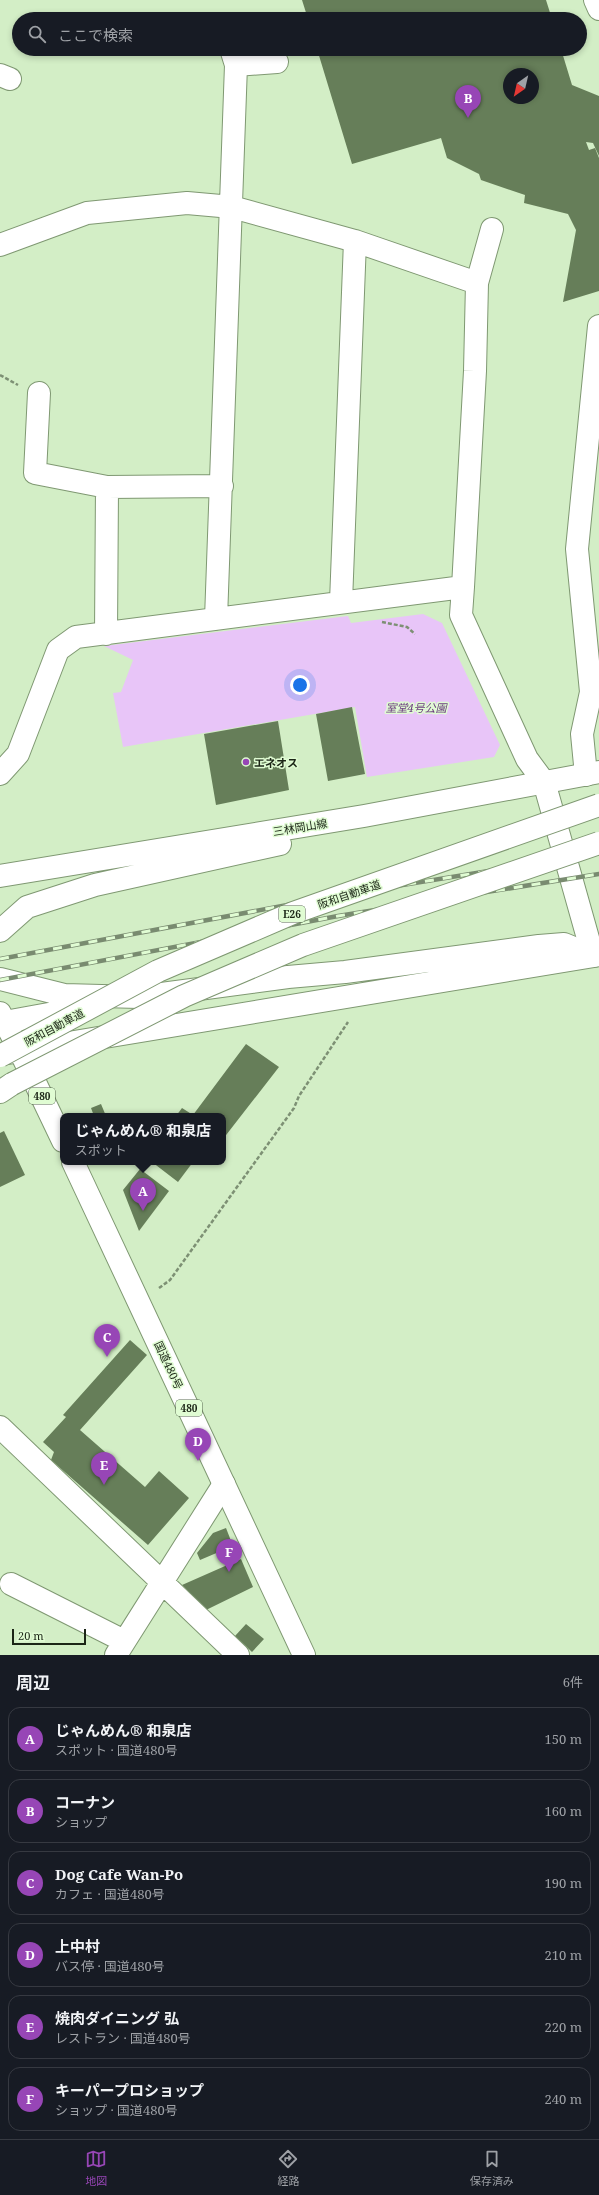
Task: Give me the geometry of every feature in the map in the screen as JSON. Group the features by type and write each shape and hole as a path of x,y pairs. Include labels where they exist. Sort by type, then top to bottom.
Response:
{"main road":[{"path":"595,0 599,9"},
{"path":"216,619 232,207 233,57 277,62"},
{"path":"0,245 87,212 187,203 232,207 355,241 477,283"},
{"path":"492,229 477,283 475,371 461,615 527,759 544,782 596,955"},
{"path":"341,602 355,241"},
{"path":"593,774 582,734 595,696 576,549 599,326"},
{"path":"39,393 35,473 107,487 222,486"},
{"path":"106,634 107,487"},
{"path":"0,774 18,754 58,650 76,637 463,587"},
{"name":"三林岡山線","path":"0,876 364,816 593,774"},
{"name":"阪和自動車道","path":"7,1054 158,971 294,913 599,805"},
{"path":"0,931 27,907 87,887 286,843 364,816"},
{"path":"0,1092 184,996 303,945 599,843"},
{"path":"2,1019 139,997 288,977 346,972 539,946 564,944 596,955"},
{"path":"7,1054 596,955"},
{"path":"0,979 64,995 139,997"},
{"name":"480","path":"2,1019 7,1054 60,1136"},
{"name":"国道480号","path":"74,1165 304,1655"},
{"path":"0,1427 238,1655"},
{"path":"11,1584 120,1648 224,1484"}],"path":[{"path":"154,1291 170,1280 290,1115 298,1096 348,1022"}],"green space":[{"name":"室堂4号公園","path":"423,614 442,623 500,745 494,757 367,777 355,707 123,747 113,693 121,692 133,660 104,646 348,616 351,623"}],"building":[{"path":"302,0 546,0 550,12 306,12"},
{"path":"319,56 563,56 572,85 599,96 599,156 593,143 586,142 589,150 595,148 599,158 599,291 563,302 576,230 568,214 524,203 525,195 481,180 479,174 447,158 441,138 352,164"},
{"path":"352,707 365,774 328,781 316,714"},
{"path":"278,721 289,790 216,805 204,734"},
{"path":"246,1044 279,1067 226,1135 226,1113 194,1113"},
{"path":"101,1104 105,1113 93,1113 91,1108"},
{"path":"182,1108 190,1113 178,1113"},
{"path":"4,1131 25,1175 0,1187 0,1133"},
{"path":"156,1165 191,1165 178,1182"},
{"path":"140,1169 169,1191 139,1231 123,1190"},
{"path":"130,1340 147,1355 80,1430 145,1487 159,1471 189,1498 148,1545 51,1460 54,1452 43,1442 66,1417 63,1415"},
{"path":"226,1528 233,1546 200,1560 197,1553 213,1533"},
{"path":"241,1559 253,1587 206,1610 182,1585"},
{"path":"246,1624 264,1639 252,1652 235,1636"}],"railway":[{"path":"0,959 335,896 599,853"},
{"path":"0,980 338,916 599,874"}],"place":[{"name":"コーナン","path":"468,118"},
{"name":"エネオス","path":"246,762"},
{"name":"じゃんめん® 和泉店","path":"143,1211"},
{"name":"Dog Cafe Wan-Po","path":"107,1357"},
{"name":"上中村","path":"198,1461"},
{"name":"焼肉ダイニング 弘","path":"104,1485"},
{"name":"キーパープロショップ","path":"229,1572"}]}
